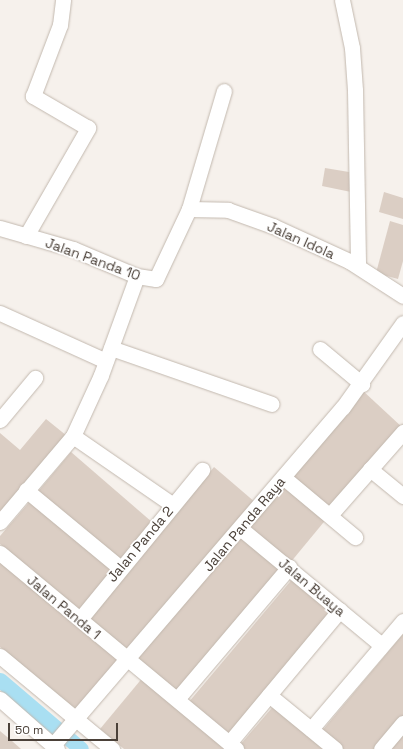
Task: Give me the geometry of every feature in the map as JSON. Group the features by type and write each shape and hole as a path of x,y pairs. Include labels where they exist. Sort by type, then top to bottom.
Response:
{"street":[{"path":"26,236 88,128 33,96 60,25 63,0"},
{"path":"342,0 356,90 358,266"},
{"path":"189,209 224,91"},
{"name":"Jalan Panda 10","path":"0,228 73,249 136,276 158,278 189,209"},
{"name":"Jalan Idola","path":"189,209 228,210 272,226 358,266 403,296"},
{"path":"0,522 73,436 108,354 136,276"},
{"path":"0,313 108,354 272,404"},
{"name":"Jalan Panda Raya","path":"55,745 362,384 403,323"},
{"path":"320,349 362,384"},
{"path":"0,420 35,378"},
{"path":"330,516 403,432"},
{"path":"73,436 173,505"},
{"name":"Jalan Panda 2","path":"80,619 119,567 202,470"},
{"path":"370,470 403,496"},
{"path":"283,477 355,537"},
{"path":"26,490 119,567"},
{"name":"Jalan Buaya","path":"240,528 340,610 380,648"},
{"name":"Jalan Panda 1","path":"0,553 80,619 127,661 178,698 232,746"},
{"path":"178,698 289,567"},
{"path":"232,746 269,695 340,610"},
{"path":"312,729 403,621"},
{"path":"0,656 76,721 112,749"},
{"path":"269,695 335,749"},
{"path":"0,700 55,745"},
{"path":"381,749 403,723"}],"building":[{"path":"325,168 355,173 351,192 322,186"},
{"path":"384,192 403,198 403,219 379,212"},
{"path":"390,221 403,225 403,261 398,279 376,273"},
{"path":"362,390 403,428 330,515 288,479"},
{"path":"46,419 67,436 0,516 0,433 20,450"},
{"path":"71,452 152,522 117,564 36,494"},
{"path":"214,467 256,503 129,655 87,620"},
{"path":"286,481 328,517 290,563 247,528"},
{"path":"32,499 113,569 78,611 0,544 0,536"},
{"path":"242,531 284,566 179,693 136,657"},
{"path":"0,558 122,661 79,713 0,647"},
{"path":"294,577 337,612 231,739 188,703"},
{"path":"403,634 403,720 379,749 342,749 321,732"},
{"path":"144,676 230,749 124,749 100,729"},
{"path":"276,703 329,749 245,749 240,745"},
{"path":"0,731 12,741 21,749 0,749"},
{"path":"403,731 403,749 388,749"}],"waterway":[{"path":"0,680 81,749"}]}
